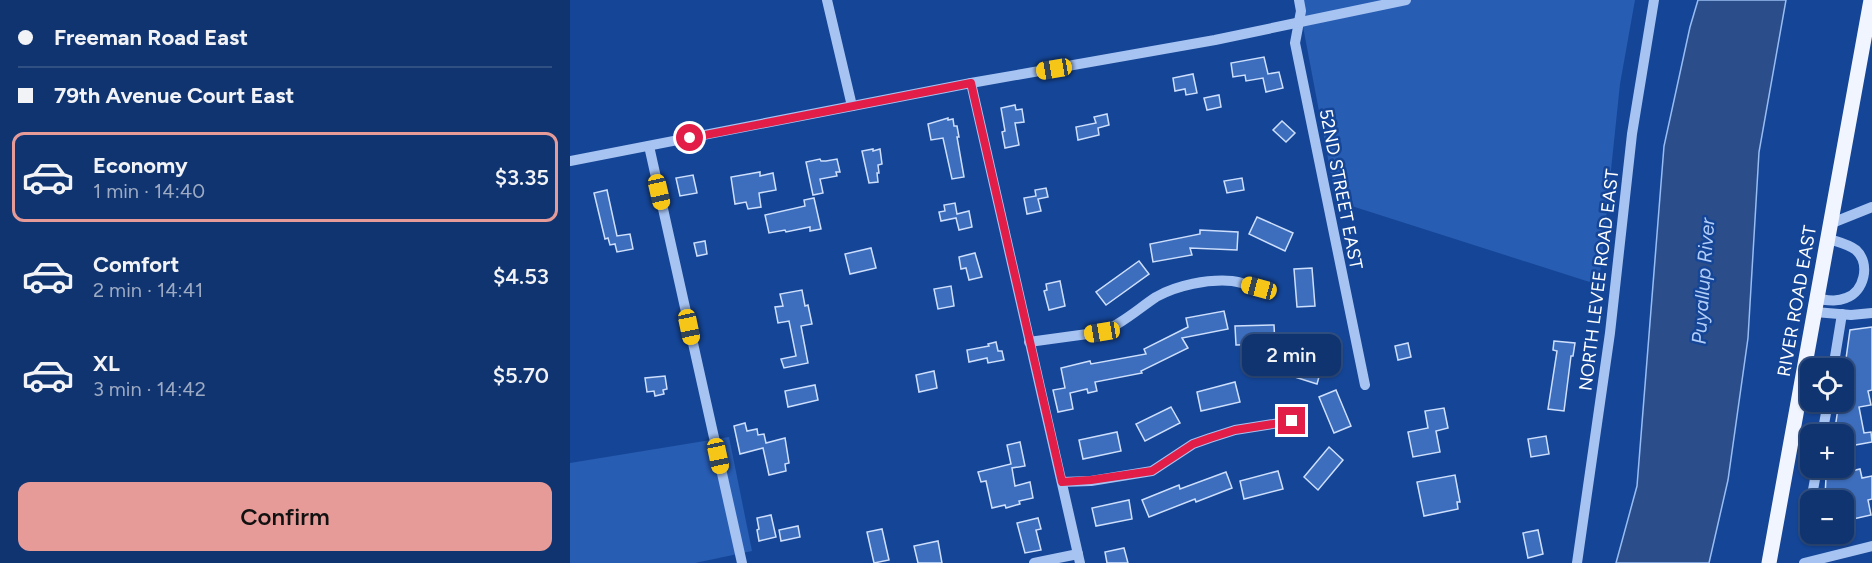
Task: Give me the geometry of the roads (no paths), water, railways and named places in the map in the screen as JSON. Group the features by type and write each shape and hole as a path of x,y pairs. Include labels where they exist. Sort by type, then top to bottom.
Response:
{"main road":[{"name":"RIVER ROAD EAST","path":"1769,563 1816,305 1867,47 1871,0"}],"street":[{"path":"827,0 852,106"},
{"name":"52ND STREET EAST","path":"1299,0 1301,11 1295,43 1365,385"},
{"path":"570,161 971,83 1299,24 1406,0"},
{"name":"NORTH LEVEE ROAD EAST","path":"1577,563 1598,427 1632,134 1654,0"},
{"path":"971,83 1079,558 1034,563"},
{"path":"649,146 742,563"},
{"path":"1832,223 1872,207"},
{"path":"1816,305 1852,295 1858,290 1863,275 1863,262 1856,250 1829,239"},
{"path":"1029,342 1102,332 1113,328 1164,293 1186,286 1215,281 1234,281 1259,288"},
{"path":"1816,305 1842,314 1872,313"},
{"path":"1835,358 1842,314"},
{"path":"1062,482 1152,471 1193,444 1235,430 1292,421"},
{"path":"1804,563 1872,546"}],"water":[{"name":"Puyallup River","path":"1698,0 1786,0 1759,152 1748,338 1728,480 1709,563 1616,563 1637,486 1664,146"}]}
